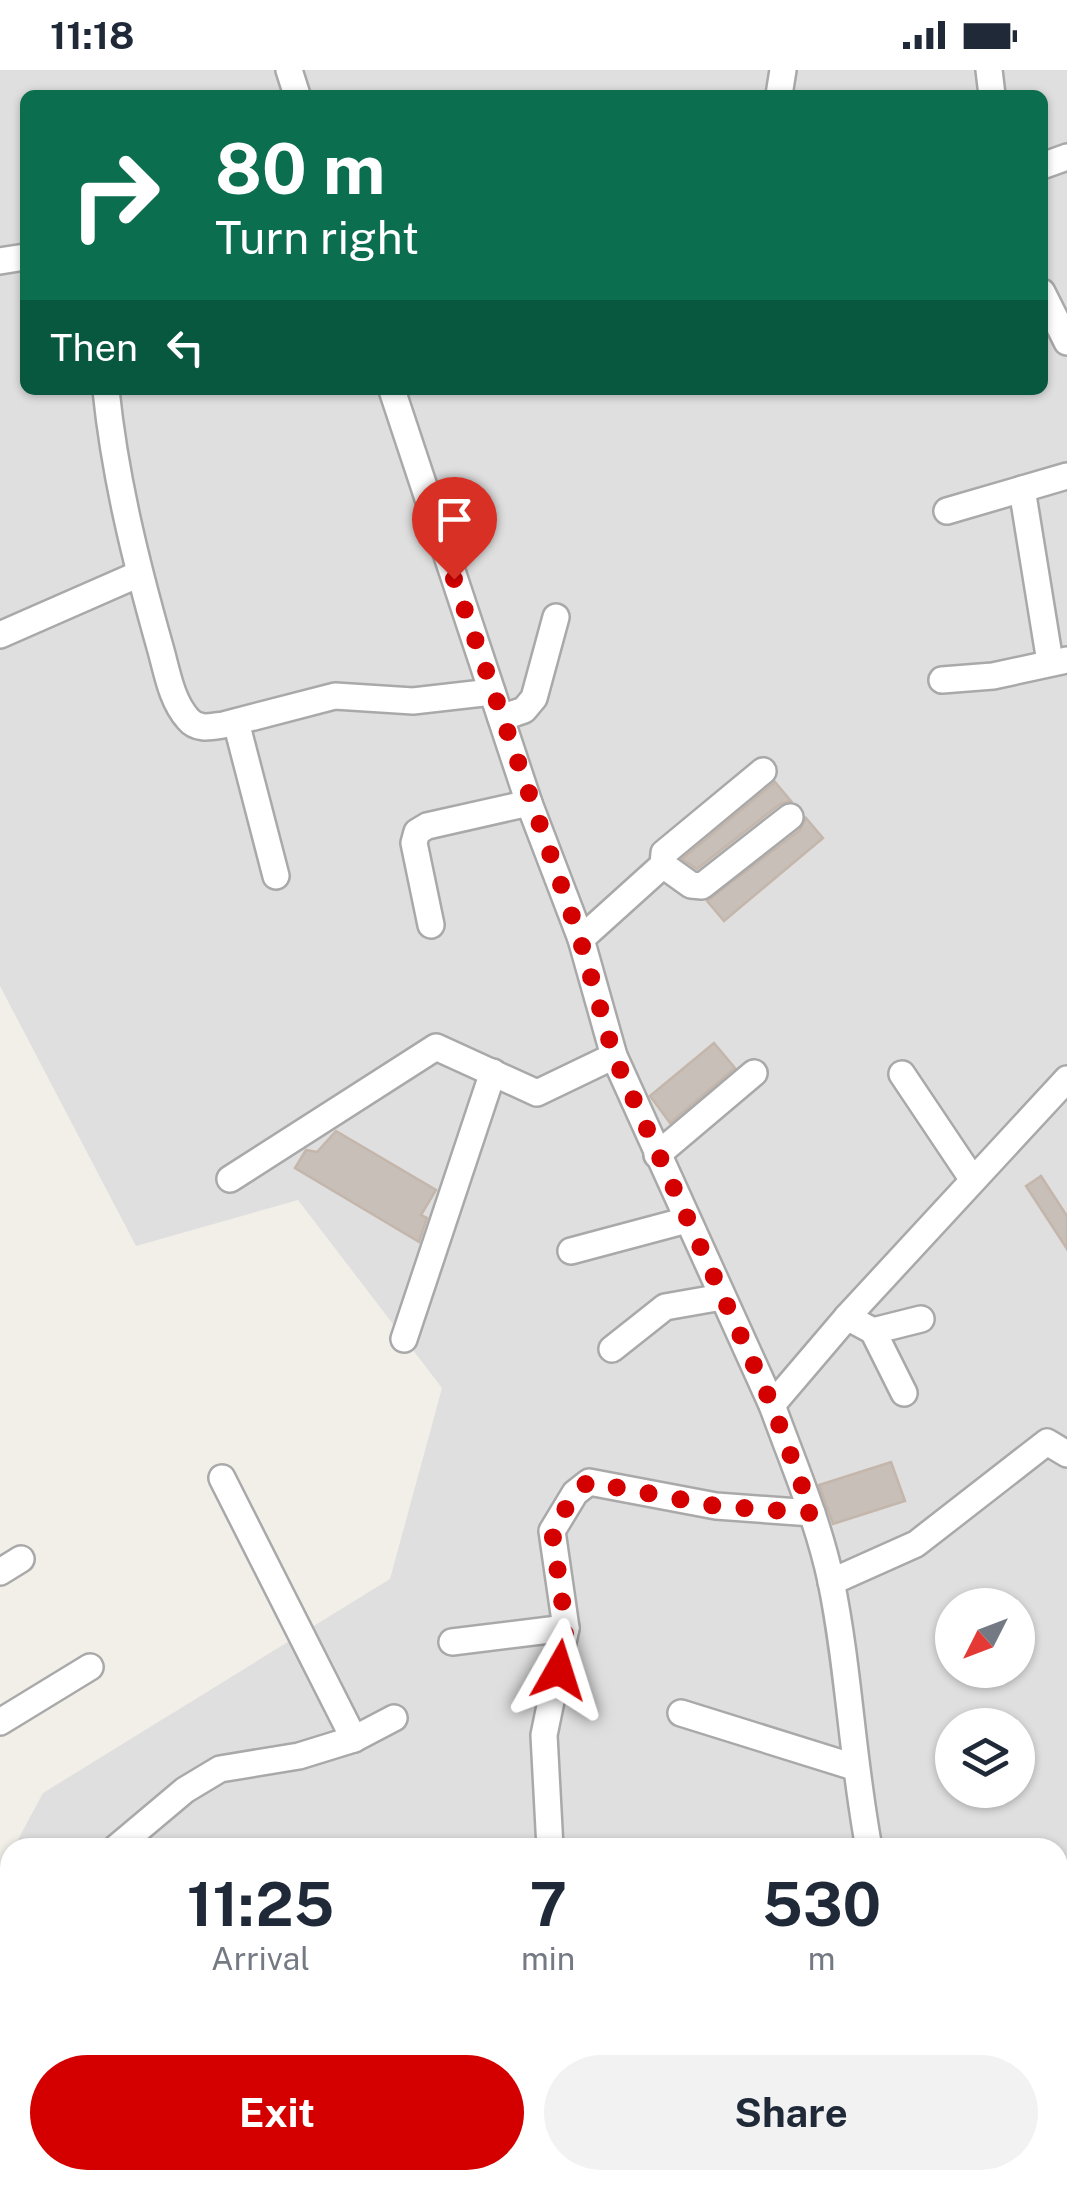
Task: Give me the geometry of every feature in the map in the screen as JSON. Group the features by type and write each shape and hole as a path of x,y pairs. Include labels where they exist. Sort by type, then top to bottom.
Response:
{"street":[{"path":"1048,304 1067,342"},
{"path":"107,395 113,456 139,574 176,699 190,722 205,728 335,696 413,701 492,692"},
{"path":"394,395 529,803 580,939 614,1056 772,1405 812,1513 831,1582 854,1768 867,1838"},
{"path":"946,511 1067,476"},
{"path":"942,680 994,676 1058,661 1022,489"},
{"path":"4,627 139,574"},
{"path":"501,718 524,710 534,698 556,617"},
{"path":"236,722 276,876"},
{"path":"580,939 663,865 664,853 762,771"},
{"path":"432,925 414,842 417,832 427,826 529,803"},
{"path":"663,865 691,885 702,886 790,816"},
{"path":"230,1179 436,1048 536,1093 614,1056"},
{"path":"404,1339 492,1072"},
{"path":"658,1155 754,1073"},
{"path":"902,1074 973,1180"},
{"path":"772,1405 847,1316 1067,1079"},
{"path":"571,1251 686,1220"},
{"path":"612,1349 666,1307 722,1297"},
{"path":"847,1316 873,1331 904,1393"},
{"path":"873,1331 921,1320"},
{"path":"831,1582 916,1544 1048,1442 1067,1454"},
{"path":"222,1478 354,1739"},
{"path":"549,1838 544,1735 566,1628 552,1531 568,1502 588,1482 716,1506 812,1513"},
{"path":"452,1642 566,1628"},
{"path":"0,1722 90,1666"},
{"path":"680,1712 854,1768"},
{"path":"128,1838 184,1790 220,1769 299,1756 354,1739 394,1718"}],"shaded area":[{"path":"0,70 1067,70 1067,1838 19,1838 43,1793 390,1579 442,1388 298,1200 136,1246 0,986"}],"building":[{"path":"775,782 791,801 780,804 697,869 682,859"},
{"path":"806,818 823,838 724,921 707,901 800,830"},
{"path":"714,1043 735,1068 670,1123 650,1096"},
{"path":"336,1131 436,1190 421,1215 427,1218 419,1242 295,1168 306,1150 317,1152"},
{"path":"1041,1176 1067,1216 1067,1249 1026,1186"},
{"path":"891,1462 905,1501 833,1524 819,1485"}],"route":[{"path":"454,579 529,803 580,939 614,1056 772,1405 812,1513 716,1506 588,1482 562,1510 552,1531 566,1628 559,1670"}]}
